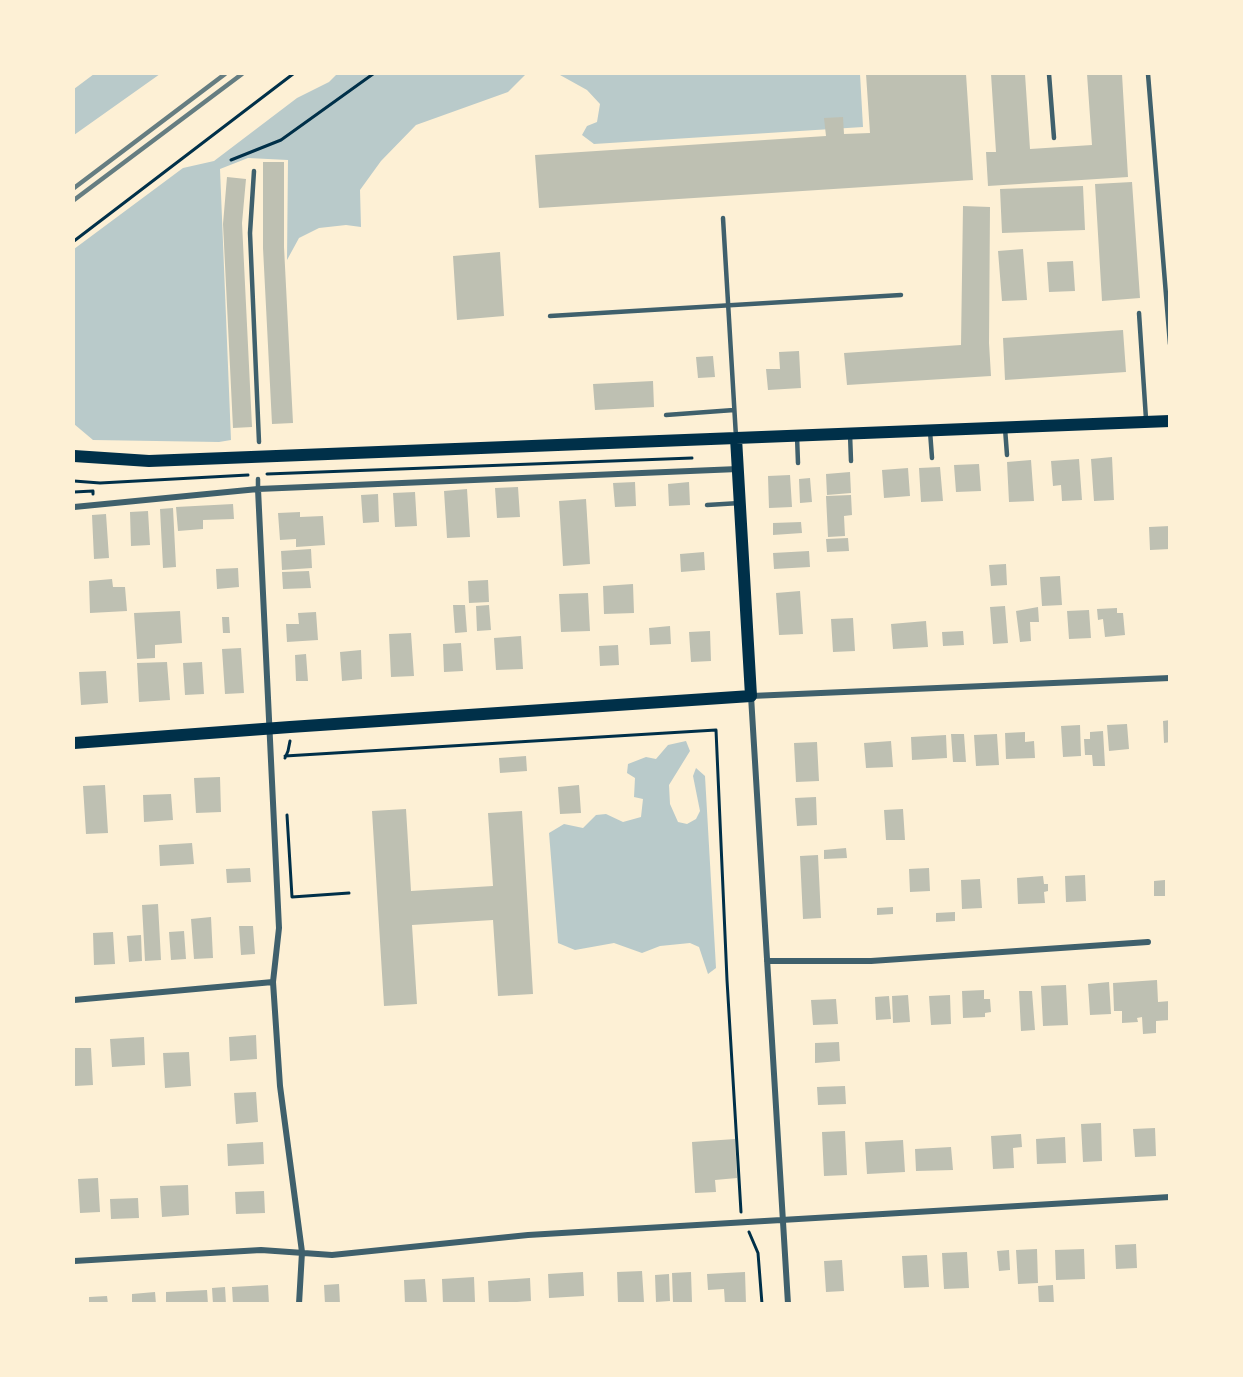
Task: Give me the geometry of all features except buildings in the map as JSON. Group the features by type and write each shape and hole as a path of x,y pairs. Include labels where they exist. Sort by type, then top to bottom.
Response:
{"main road":[{"path":"74,456 149,461 1170,421"},
{"path":"74,743 751,696 736,438"}],"street":[{"path":"74,507 258,489 738,469"},
{"path":"258,489 279,928 273,982 280,1086 302,1252 299,1304"},
{"path":"788,1304 751,696 1170,678"},
{"path":"768,961 870,961 1148,942"},
{"path":"74,1000 273,982"},
{"path":"74,1261 261,1250 332,1255 355,1254 528,1235 1170,1197"}],"lane":[{"path":"1049,74 1054,138"},
{"path":"1148,74 1170,344"},
{"path":"254,171 250,233 259,442"},
{"path":"723,218 736,438"},
{"path":"550,316 901,295"},
{"path":"1139,313 1146,422"},
{"path":"666,415 734,410"},
{"path":"1005,428 1007,455"},
{"path":"930,431 932,458"},
{"path":"850,434 852,461"},
{"path":"796,436 798,463"},
{"path":"258,489 259,477"},
{"path":"707,505 740,503"}],"path":[{"path":"74,241 293,74"},
{"path":"231,160 281,140 373,74"},
{"path":"259,477 283,474 688,457"},
{"path":"74,481 134,482 248,475"},
{"path":"74,492 93,490"},
{"path":"285,756 716,730 727,980 741,1213 759,1253 762,1304"},
{"path":"287,806 292,897 349,893"}],"shaded area":[{"path":"94,74 160,74 74,135 74,89"},
{"path":"337,74 526,74 508,92 416,125 381,161 360,190 361,227 346,225 319,228 299,238 287,260 288,160 248,158 220,169 231,440 219,442 93,440 74,424 74,249 183,168 214,161 297,98 329,82"},
{"path":"551,74 860,74 863,127 594,144 582,135 587,126 597,122 600,104 587,90 560,75"},
{"path":"686,741 690,751 669,785 670,804 678,822 687,824 696,819 700,811 693,776 696,768 705,776 716,968 708,974 699,947 690,943 660,946 642,953 614,943 575,950 558,943 549,833 564,824 583,828 596,815 606,814 623,822 641,817 643,799 634,797 635,778 627,773 628,764 646,757 656,759 668,745"}],"railway":[{"path":"74,188 225,74"},
{"path":"74,200 242,74"}]}
